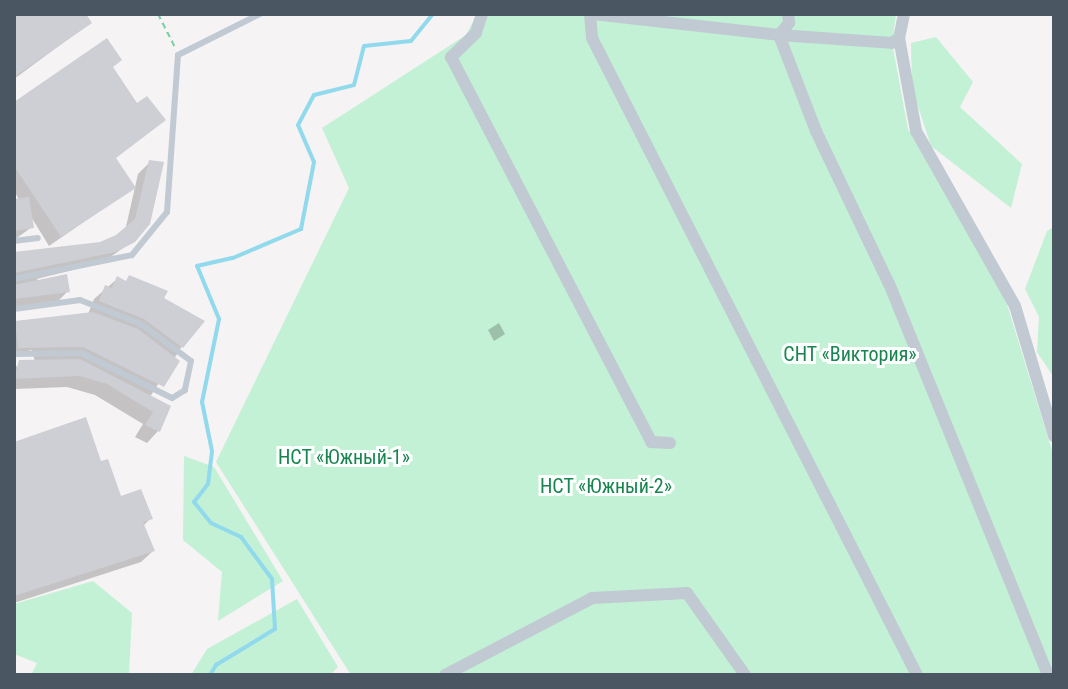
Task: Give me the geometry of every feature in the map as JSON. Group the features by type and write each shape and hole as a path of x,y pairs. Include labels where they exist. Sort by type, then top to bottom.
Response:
{"street":[{"path":"482,14 476,33 451,57 651,442 670,443"},
{"path":"899,38 892,43 779,35 592,14 592,38 917,675"},
{"path":"779,35 789,23 788,14"},
{"path":"904,14 899,38 916,131 1015,306 1054,436"},
{"path":"779,35 816,131 889,284 1048,675"},
{"path":"445,675 592,598 687,593 745,675"}],"lane":[{"path":"14,279 132,255 167,212 178,55 260,14"},
{"path":"14,241 38,238"},
{"path":"14,309 80,300 141,324 191,361 185,390 172,398 81,353 14,354"}],"path":[{"path":"158,14 178,55"}],"green space":[{"path":"477,14 896,14 892,43 908,129 1005,298 1054,457 1054,675 351,675 216,462 349,188 322,128 466,35"},
{"path":"936,37 973,82 960,107 1022,164 1011,208 931,146 912,88 911,43"},
{"path":"1054,227 1053,376 1037,352 1039,317 1025,289 1047,231"},
{"path":"184,456 214,467 283,581 218,621 222,572 183,540"},
{"path":"93,581 132,613 129,675 31,675 37,663 14,654 14,604"},
{"path":"297,599 338,667 330,675 191,675 207,649"}],"building":[{"path":"14,14 86,14 92,23 14,77"},
{"path":"107,38 122,60 113,67 137,103 147,96 166,120 116,158 136,188 61,237 14,166 14,102"},
{"path":"149,160 164,162 150,224 135,242 116,252 14,273 14,252 100,242 116,235 135,219"},
{"path":"29,197 34,228 14,231 14,199"},
{"path":"67,274 70,292 14,299 14,285"},
{"path":"129,275 168,291 164,298 205,321 183,348 144,319 99,301 105,285 112,288 117,276 126,281"},
{"path":"93,312 138,329 180,361 164,387 83,347 18,348 15,321"},
{"path":"80,359 171,406 160,432 145,425 153,412 107,384 80,376 14,379 19,360"},
{"path":"86,417 101,461 108,459 121,496 141,489 153,519 143,522 155,551 14,596 14,442"}],"waterway":[{"path":"210,675 216,665 275,629 272,579 241,537 211,523 194,502 208,484 212,451 202,402 219,319 197,266 233,258 301,229 314,162 298,125 314,95 354,85 364,46 411,41 433,14"}],"park label":[{"name":"СНТ «Виктория»","path":"850,354"},
{"name":"НСТ «Южный-1»","path":"344,457"},
{"name":"НСТ «Южный-2»","path":"606,486"}]}
